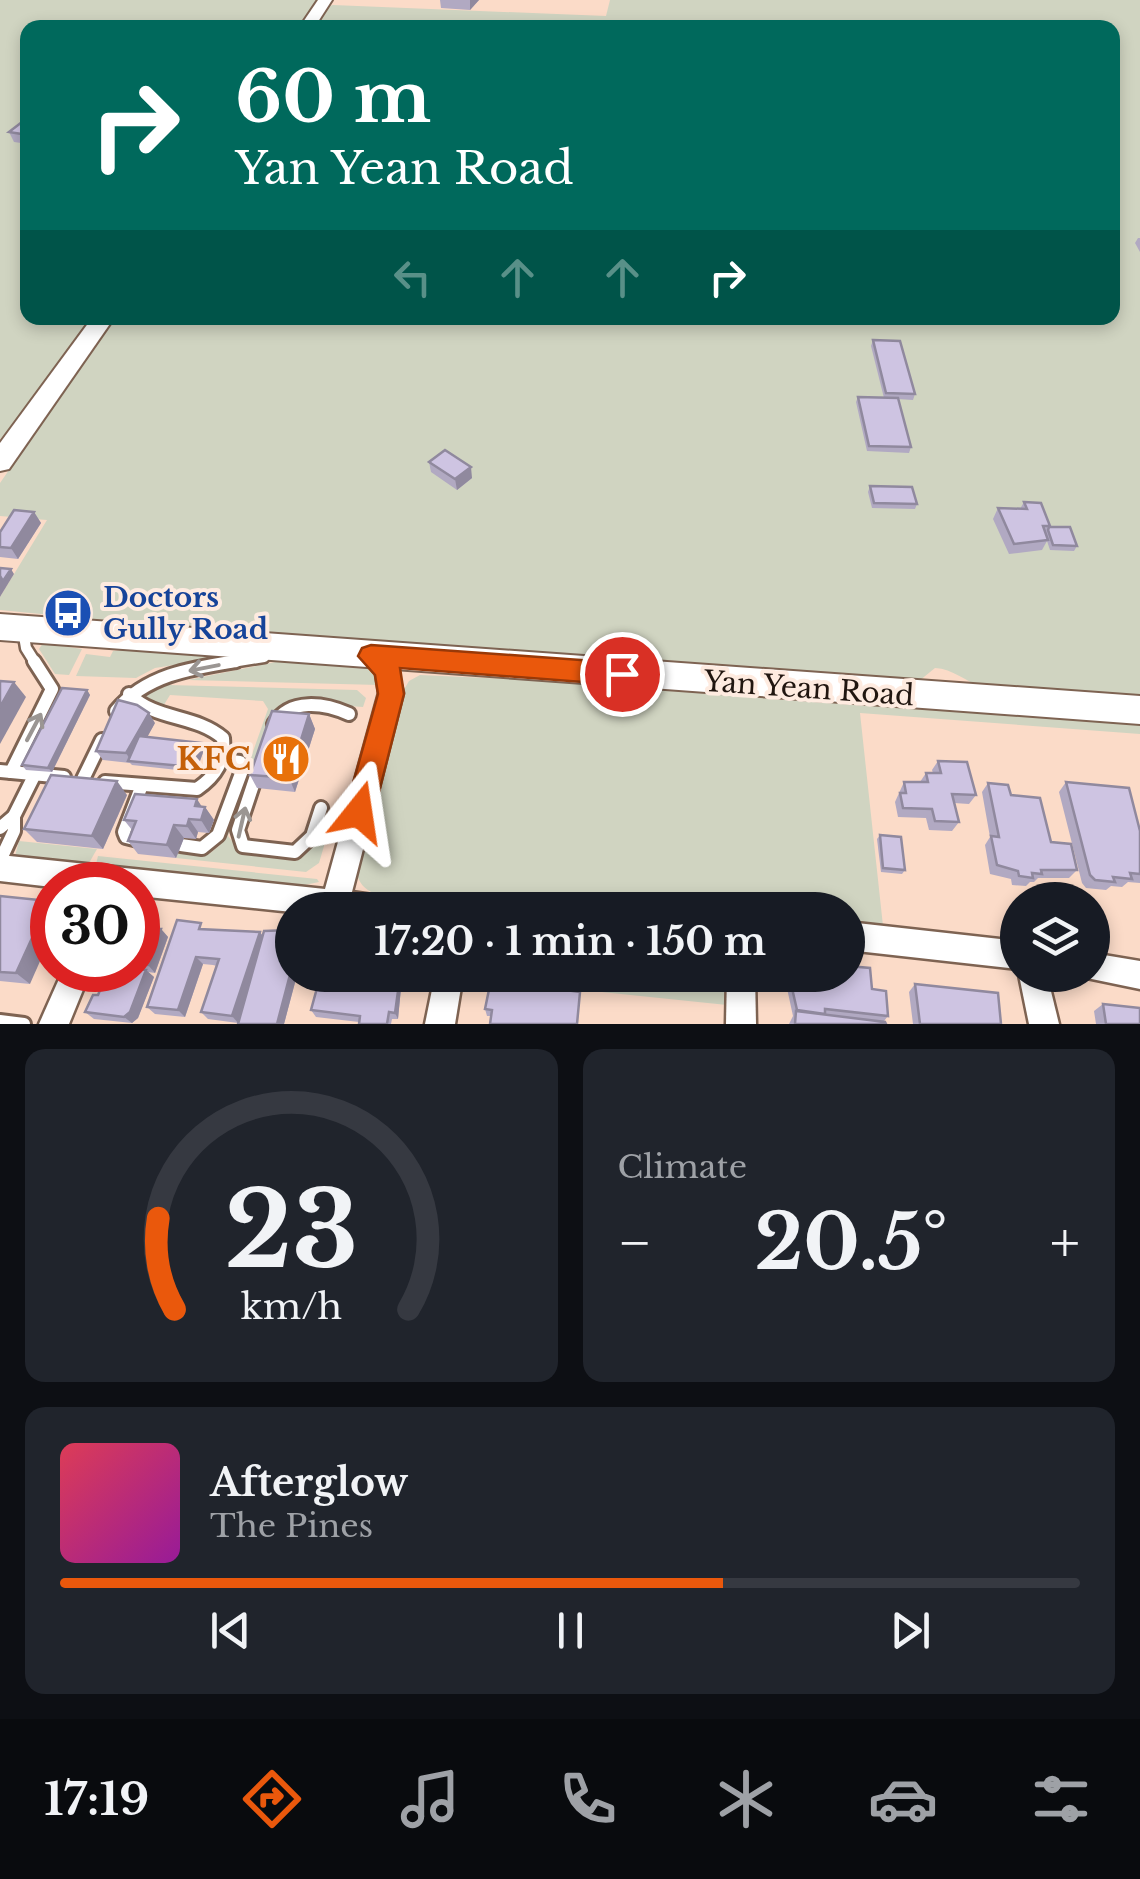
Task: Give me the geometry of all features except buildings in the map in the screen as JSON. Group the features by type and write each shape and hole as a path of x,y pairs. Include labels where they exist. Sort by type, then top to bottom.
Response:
{"main road":[{"path":"0,462 99,325"},
{"name":"Yan Yean Road","path":"12,628 1140,710"}],"street":[{"path":"338,892 391,694 388,670 371,656"},
{"path":"391,694 406,675 448,661"},
{"path":"0,864 30,869"},
{"path":"160,886 275,897"},
{"path":"865,938 1000,953"},
{"path":"1110,970 1140,976"},
{"path":"54,1024 68,992"},
{"path":"440,1024 446,992"},
{"path":"741,992 742,1024"},
{"path":"1037,992 1044,1024"}],"lane":[{"path":"12,628 24,652 47,677 52,689 5,772 197,789 212,778 222,760 224,742 215,730 154,712 129,694"},
{"path":"83,779 119,705 129,694 172,674 300,651"},
{"path":"271,734 280,712 290,706 341,709 349,714"},
{"path":"264,752 238,830 243,846 295,852 312,836 321,808"},
{"path":"181,846 202,848 218,835 243,764 222,760"},
{"path":"0,828 14,816 35,774"},
{"path":"142,785 124,832 131,840 143,842"},
{"path":"0,864 14,831 14,816"},
{"path":"0,1021 24,1024"}],"green space":[{"path":"0,0 322,0 307,20 20,20 20,325 92,325 28,414 0,439"},
{"path":"610,0 1140,0 1140,698 983,688 935,668 919,681 161,631 133,623 0,610 0,597 47,520 0,516 0,483 27,444 37,420 104,325 1120,325 1120,20 316,20 326,7 333,5 606,16"},
{"path":"43,643 82,649 69,675 55,674 39,649"},
{"path":"160,648 226,657 155,668 136,678 76,676 86,654 110,657 113,651"},
{"path":"285,660 357,663 376,670 379,685 188,680"},
{"path":"420,675 508,679 539,676 859,705 1140,722 1140,734 860,713 883,926 865,924 865,892 372,892 357,874 402,693 409,681"},
{"path":"168,685 357,690 366,698 363,707 289,702 271,713 228,836 242,853 296,858 330,826 319,863 306,872 176,858 178,852 209,854 220,845 268,709 263,701 170,695 162,708 147,701 146,694"},
{"path":"19,841 97,849 90,862 15,856"},
{"path":"98,856 155,862 96,862"},
{"path":"160,863 319,882 300,886 160,871"},
{"path":"602,992 727,992 727,1005"}],"place":[{"name":"Doctors Gully Road","path":"68,613"},
{"name":"KFC","path":"286,759"}],"route":[{"path":"359,812 391,694 388,670 371,656 622,674"}]}
